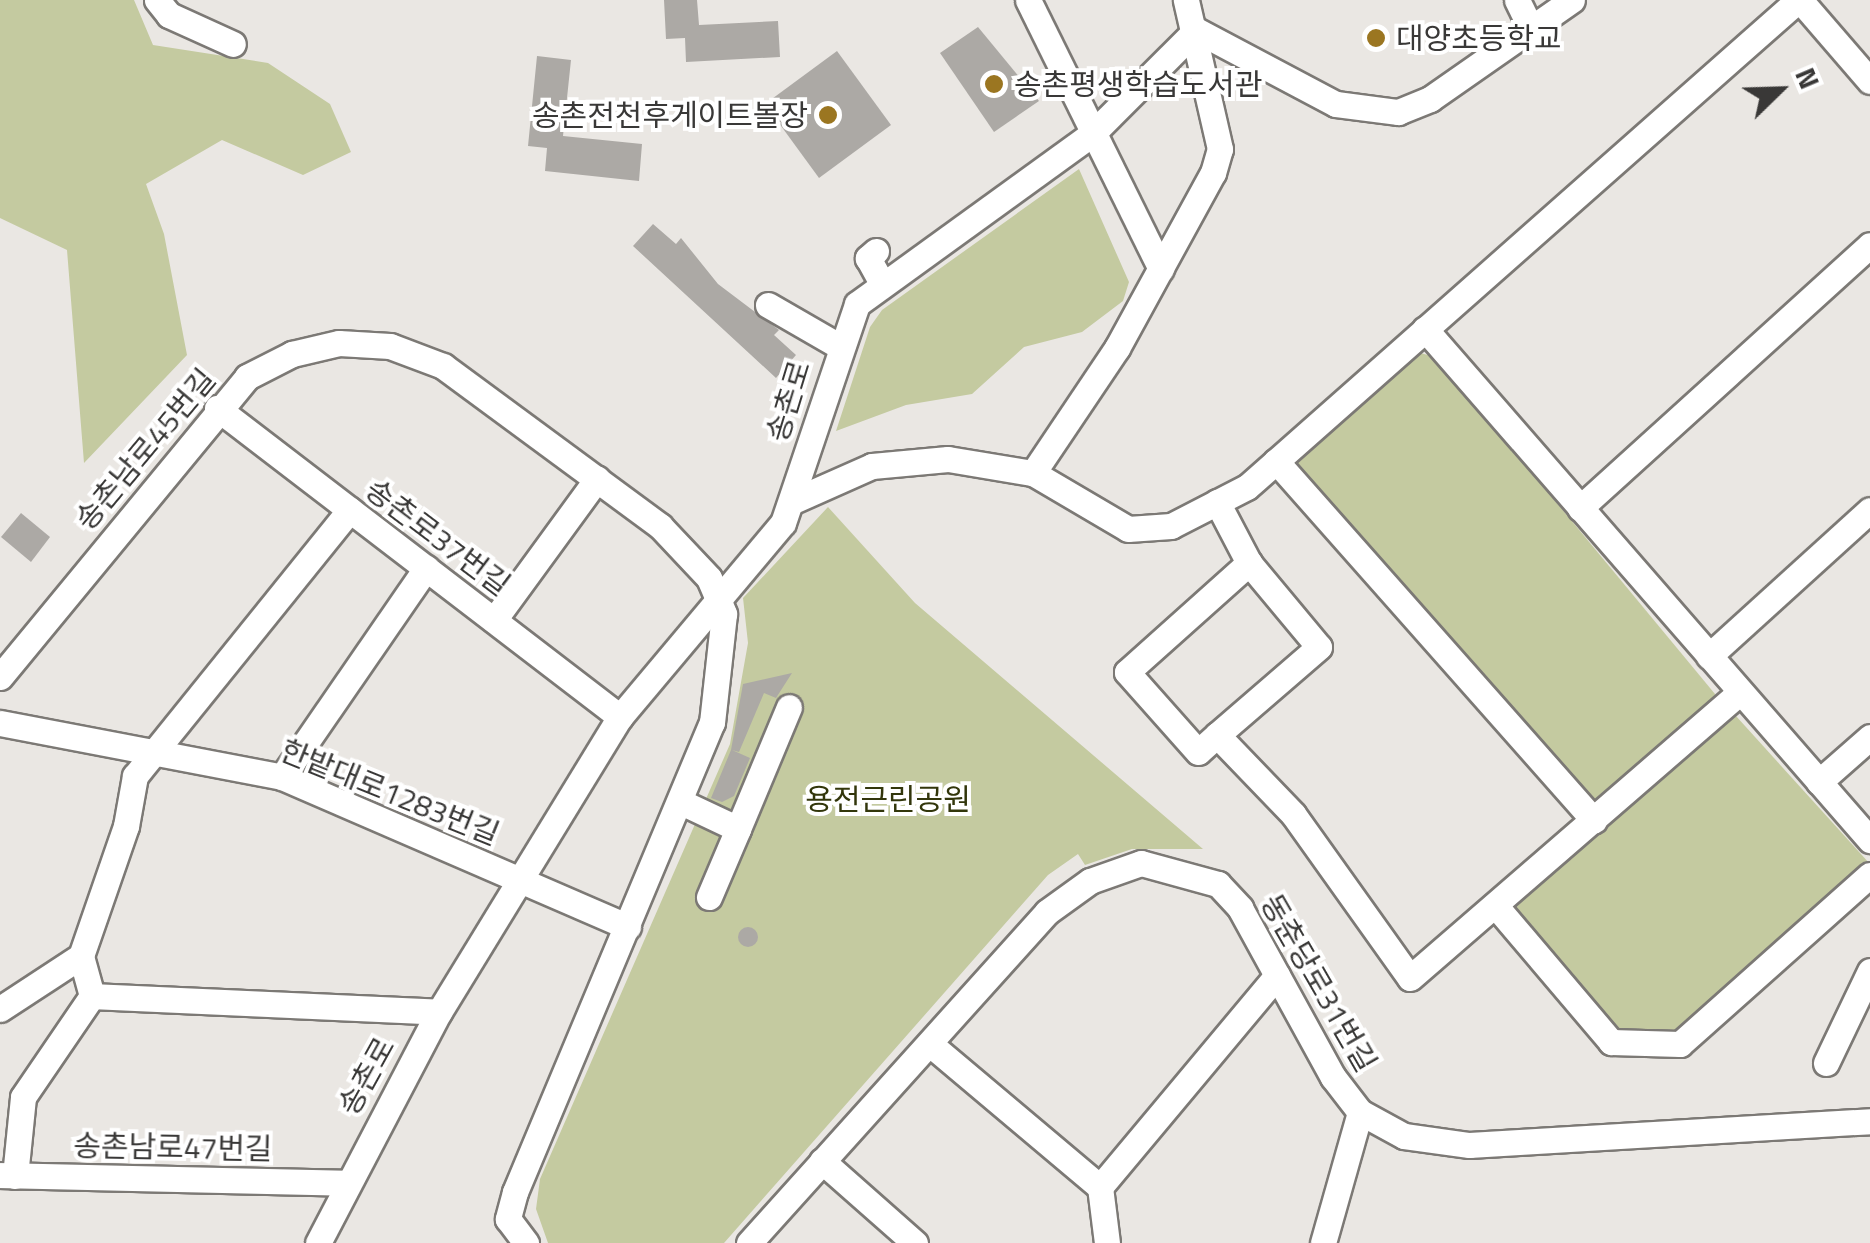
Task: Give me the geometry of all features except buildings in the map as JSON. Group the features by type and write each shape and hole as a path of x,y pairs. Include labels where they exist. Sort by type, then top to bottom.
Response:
{"street":[{"path":"157,0 169,15 233,44"},
{"path":"1028,0 1162,269"},
{"path":"1032,473 1162,269 1220,149 1196,30 1186,0"},
{"path":"1517,0 1532,31"},
{"path":"1196,30 1336,104 1398,112 1430,99 1572,0"},
{"path":"793,501 844,474 898,462 948,459 1032,473 1128,529 1171,526 1217,502 1276,461 1799,0 1870,81"},
{"name":"송촌로","path":"318,1243 344,1183 440,1012 517,879 620,717 783,523 856,304 1092,134 1196,30"},
{"path":"1580,508 1870,245"},
{"path":"876,251 868,258 882,283"},
{"path":"768,305 784,320 839,346"},
{"path":"1425,329 1870,840"},
{"name":"송촌남로45번길","path":"0,677 217,408 247,378 292,354 340,343 390,346 443,366 660,526 718,596"},
{"name":"송촌로37번길","path":"217,408 620,717"},
{"path":"1276,461 1594,821"},
{"path":"494,620 597,479"},
{"path":"1217,502 1249,563 1319,648 1198,752 1127,672 1249,563"},
{"path":"92,996 81,956 126,826 136,776 157,756 350,510"},
{"path":"1709,656 1870,510"},
{"path":"282,778 426,568"},
{"path":"526,1243 502,1231 712,722 723,627 718,596"},
{"path":"1217,735 1292,814 1410,978 1740,692"},
{"path":"710,898 789,708"},
{"name":"한밭대로1283번길","path":"0,724 282,778 628,927"},
{"path":"1819,782 1870,737"},
{"path":"681,802 738,830"},
{"name":"동춘당로31번길","path":"750,1243 1047,912 1090,882 1141,863 1218,884 1240,908 1316,1053 1360,1112 1404,1136 1469,1145 1870,1121"},
{"path":"1495,906 1611,1042 1680,1044 1870,875"},
{"path":"0,1009 81,956"},
{"path":"1826,1063 1863,1004 1870,970"},
{"path":"1100,1187 1277,975"},
{"path":"92,996 440,1012"},
{"path":"8,1176 22,1097 92,996"},
{"path":"930,1044 1100,1187 1108,1243"},
{"path":"1322,1243 1360,1112"},
{"path":"822,1161 916,1243"},
{"name":"송촌남로47번길","path":"8,1176 344,1183"}],"green space":[{"path":"0,0 134,0 153,45 268,63 330,104 351,152 303,175 222,140 146,184 164,234 187,355 84,463 67,250 0,218"},
{"path":"1079,169 1129,282 1123,301 1082,332 1024,347 972,394 906,405 836,431 870,327 882,310"},
{"path":"1416,352 1436,357 1715,694 1713,704 1600,802 1585,803 1293,464"},
{"name":"용전근린공원","path":"828,507 915,603 1203,849 1132,849 1085,865 1078,854 1048,875 724,1243 548,1243 536,1209 540,1179 730,744 748,643 743,598"},
{"path":"1736,716 1870,864 1668,1040 1612,1033 1511,908"}],"place":[{"name":"대양초등학교","path":"1376,38"},
{"name":"송촌평생학습도서관","path":"994,84"},
{"name":"송촌전천후게이트볼장","path":"828,115"}]}
